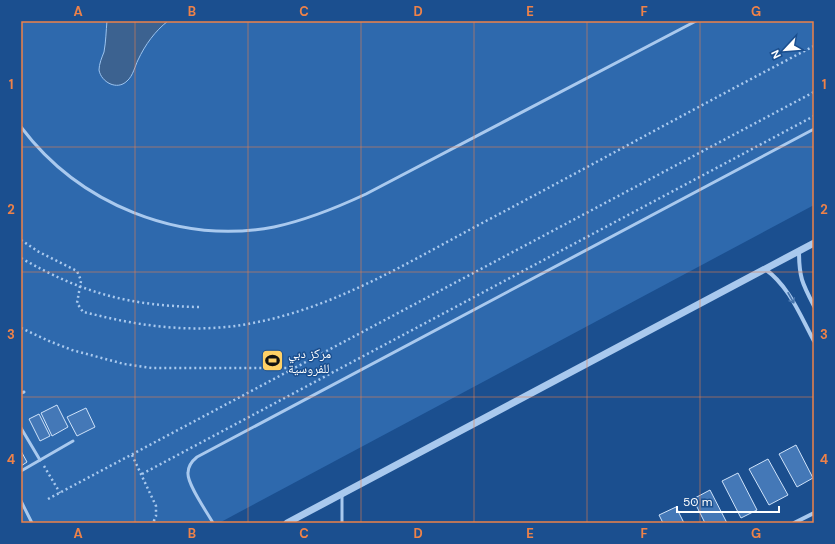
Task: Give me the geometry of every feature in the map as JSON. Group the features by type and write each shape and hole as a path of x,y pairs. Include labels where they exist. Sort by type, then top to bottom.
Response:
{"street":[{"path":"287,523 814,243"},
{"path":"799,251 799,271 801,279 814,306"},
{"path":"765,269 786,289 814,341"},
{"path":"794,523 814,513"}],"lane":[{"path":"21,127 41,150 71,178 108,202 128,211 168,223 209,230 231,231 273,227 314,216 372,191 696,21"},
{"path":"213,523 188,478 188,468 197,457 814,130"},
{"path":"21,428 40,460"},
{"path":"21,471 73,441"},
{"path":"342,494 342,523"},
{"path":"21,501 32,523"}],"path":[{"path":"21,240 39,252 77,271 80,278 77,303 83,312 122,322 187,329 214,328 253,323 294,313 336,297 395,269 814,46"},
{"path":"48,500 814,92"},
{"path":"142,474 814,116"},
{"path":"21,258 40,269 79,287 104,295 152,305 200,307"},
{"path":"21,328 49,342 91,356 124,364 152,368 295,368"},
{"path":"132,455 156,506 156,516 153,523"},
{"path":"40,460 60,493"}],"shaded area":[{"name":"مركز دبي للفروسية","path":"21,21 814,21 814,205 219,523 21,523"},
{"path":"107,21 168,21 159,29 147,44 129,79 123,84 119,85 110,84 106,81 100,74 99,70 106,40"}],"building":[{"path":"57,405 68,427 52,436 41,413"},
{"path":"86,408 95,427 77,436 67,417"},
{"path":"39,414 50,436 40,441 29,419"},
{"path":"796,445 813,478 797,487 779,454"},
{"path":"21,451 27,462 21,466"},
{"path":"768,459 788,495 769,505 749,469"},
{"path":"738,473 757,510 741,518 722,481"},
{"path":"710,490 727,523 705,523 693,499"},
{"path":"676,507 684,523 663,523 659,515"}],"place":[{"name":"مركز دبي للفروسية","path":"273,360"}]}
